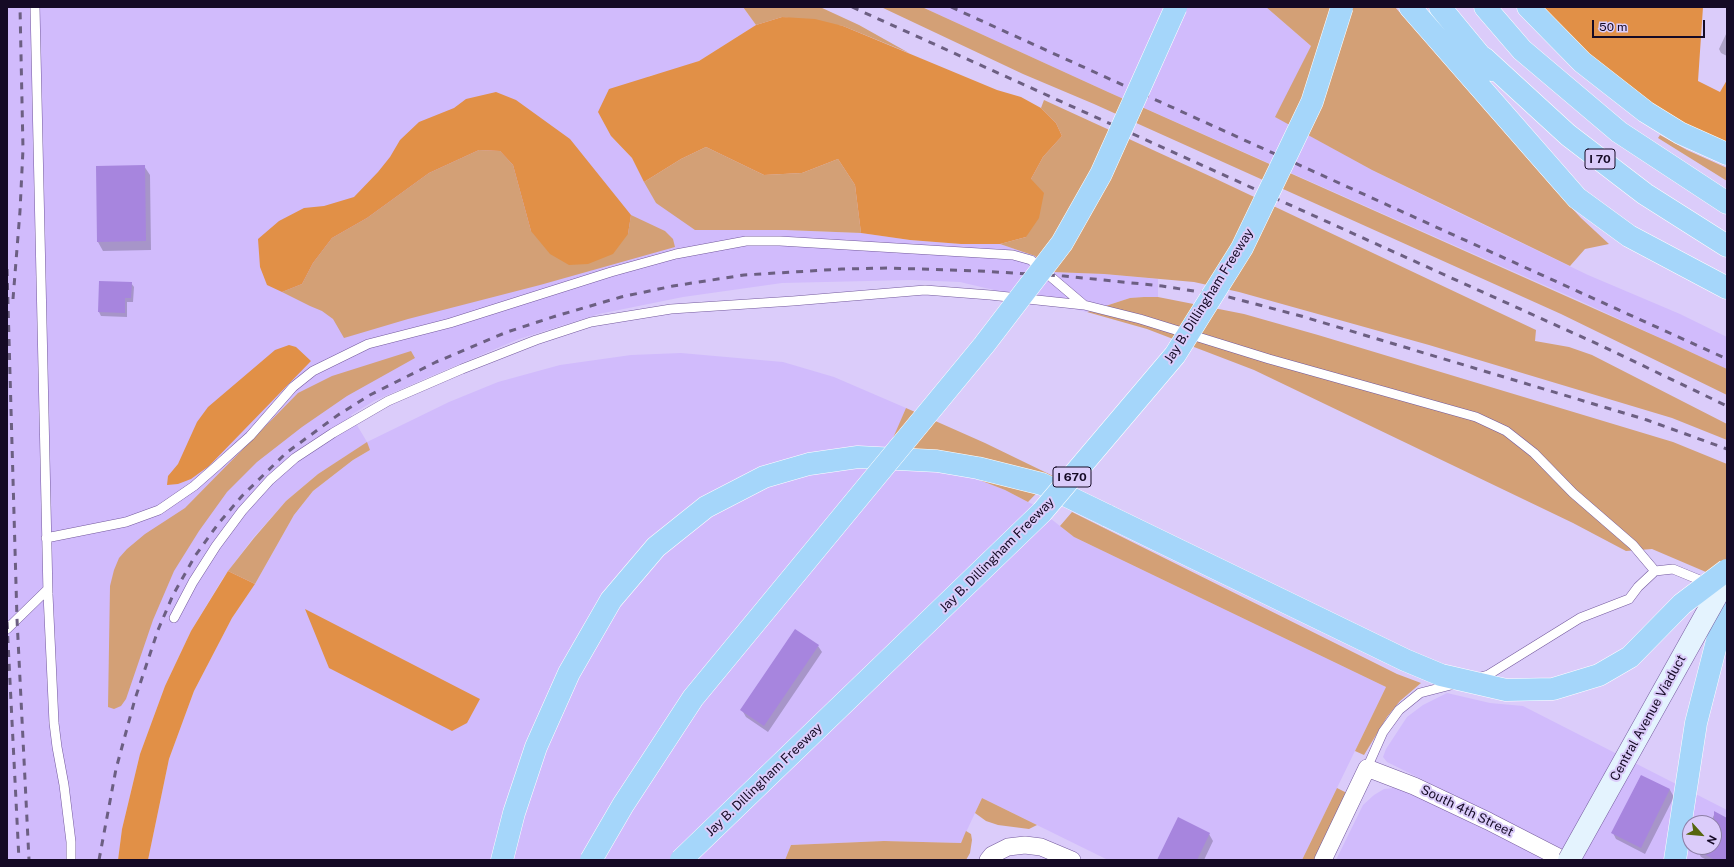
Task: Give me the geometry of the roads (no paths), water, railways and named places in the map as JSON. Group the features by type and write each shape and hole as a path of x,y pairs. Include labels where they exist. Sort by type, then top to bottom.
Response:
{"highway":[{"path":"591,860 623,804 693,698 984,345 1062,243 1101,174 1176,7"},
{"name":"Jay B. Dillingham Freeway","path":"681,860 1042,512 1175,355 1242,248 1308,109 1342,7"},
{"path":"1410,7 1577,198 1629,236 1727,288"},
{"name":"I 70","path":"1440,7 1484,58 1568,135 1645,194 1727,246"},
{"name":"I 70","path":"1485,7 1522,50 1619,132 1727,203"},
{"path":"1496,7 1522,50"},
{"path":"1528,7 1582,62 1646,112 1680,133 1727,154"},
{"path":"1484,58 1545,143 1629,236"},
{"path":"502,860 514,813 536,747 569,673 611,600 656,547 706,507 764,477 809,464 858,457 937,461 978,468 1042,484 1405,660 1441,675 1506,690 1553,689 1599,675 1630,657 1682,604 1727,570"},
{"path":"1675,860 1696,722 1727,602"}],"main road":[{"name":"Central Avenue Viaduct","path":"1569,860 1727,577"}],"street":[{"path":"1323,860 1367,768"},
{"name":"South 4th Street","path":"1367,768 1421,789 1564,860"},
{"path":"988,860 992,855 1008,847 1025,845 1041,847 1072,860"}],"lane":[{"path":"35,7 48,589 54,723 65,792 71,842 71,860"},
{"path":"46,538 126,522 159,510 194,486 219,464 250,436 293,387 313,371 368,344 450,323 611,272 676,254 746,242 780,241 1013,255 1031,260 1084,305"},
{"path":"174,618 193,582 216,546 242,511 270,480 295,458 332,433 388,401 462,369 536,340 591,322 671,309 925,290 1084,305 1140,319 1268,359 1482,420 1506,431 1534,453 1573,493 1633,545 1655,571"},
{"path":"1367,768 1383,732 1399,710 1420,693 1488,675 1580,618 1629,599 1638,587 1655,571 1673,569 1727,591"},
{"path":"7,629 48,589"}],"railway":[{"path":"13,299 23,149 20,7"},
{"path":"852,7 1602,346 1727,406"},
{"path":"951,7 1727,359"},
{"path":"99,860 116,769 135,699 158,630 173,595 195,556 218,524 242,496 286,453 338,415 370,395 436,362 507,332 621,297 673,286 744,275 842,269 889,268 1064,276 1162,286 1225,296 1301,316 1647,420 1727,449"},
{"path":"7,269 17,619 29,860"},
{"path":"7,622 19,860"}]}
